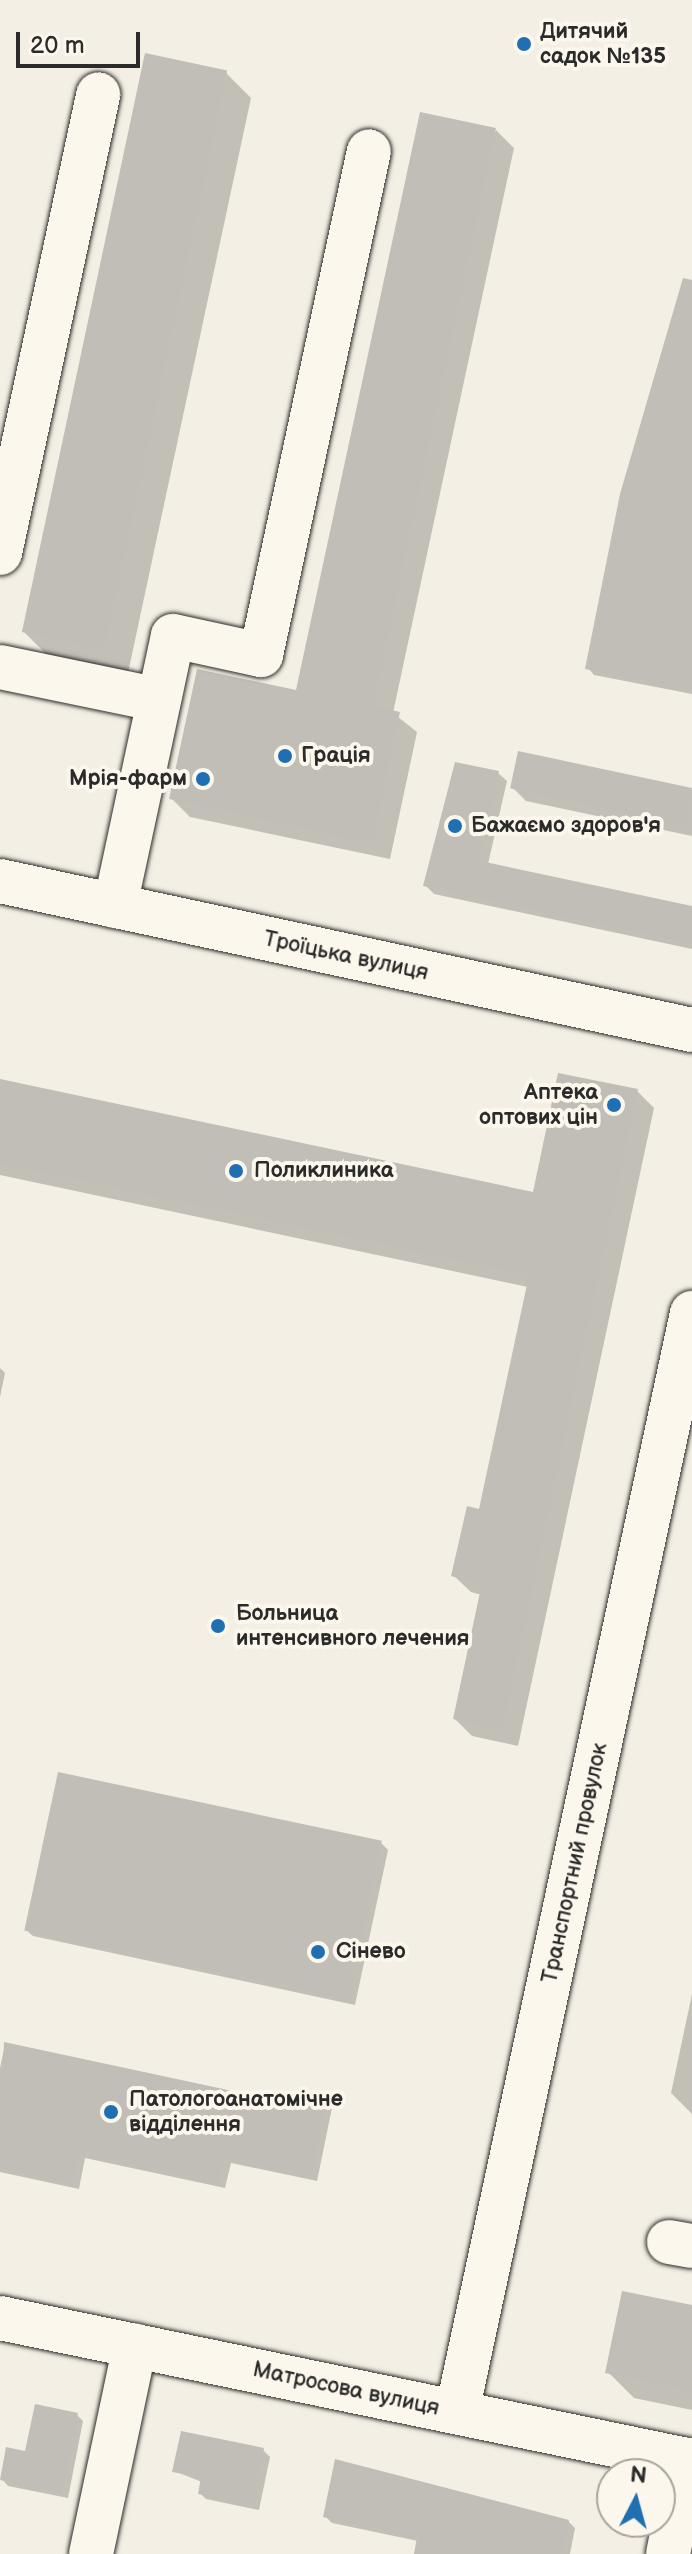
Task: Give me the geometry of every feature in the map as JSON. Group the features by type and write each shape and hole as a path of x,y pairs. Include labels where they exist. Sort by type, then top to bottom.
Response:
{"street":[{"path":"0,553 98,94"},
{"path":"115,906 173,636 261,655 369,151"},
{"path":"0,667 159,700"},
{"name":"Троїцька вулиця","path":"0,881 692,1030"},
{"name":"Транспортний провулок","path":"457,2412 692,1313"},
{"name":"Матросова вулиця","path":"0,2318 690,2461"},
{"path":"91,2554 135,2346"},
{"path":"668,2554 690,2461"}],"building":[{"path":"145,53 227,70 104,650 22,632"},
{"path":"420,112 496,128 373,706 400,712 372,843 169,799 197,669 296,690"},
{"path":"683,278 692,280 692,690 585,669 620,494"},
{"path":"518,751 692,788 684,825 510,788"},
{"path":"455,762 499,771 480,861 692,906 692,943 423,886"},
{"path":"558,1073 638,1089 502,1730 453,1719 482,1583 451,1576 467,1506 479,1509 529,1275 0,1163 0,1079 533,1192"},
{"path":"58,1772 382,1841 348,1999 24,1930"},
{"path":"4,2042 293,2104 296,2093 327,2100 311,2176 224,2157 219,2183 79,2153 72,2184 0,2168"},
{"path":"622,2291 692,2305 692,2391 605,2373"},
{"path":"35,2404 78,2413 61,2493 0,2480 6,2447 25,2451"},
{"path":"181,2431 264,2448 252,2505 198,2494 201,2477 172,2472"},
{"path":"335,2459 569,2520 562,2554 414,2554 417,2537 323,2517"}],"place":[{"name":"Дитячий садок №135","path":"524,44"},
{"name":"Грація","path":"285,756"},
{"name":"Мрія-фарм","path":"203,779"},
{"name":"Бажаємо здоров'я","path":"455,826"},
{"name":"Аптека оптових цін","path":"614,1105"},
{"name":"Поликлиника","path":"236,1171"},
{"name":"Больница интенсивного лечения","path":"218,1626"},
{"name":"Сінево","path":"318,1952"},
{"name":"Патологоанатомічне відділення","path":"111,2112"}]}
